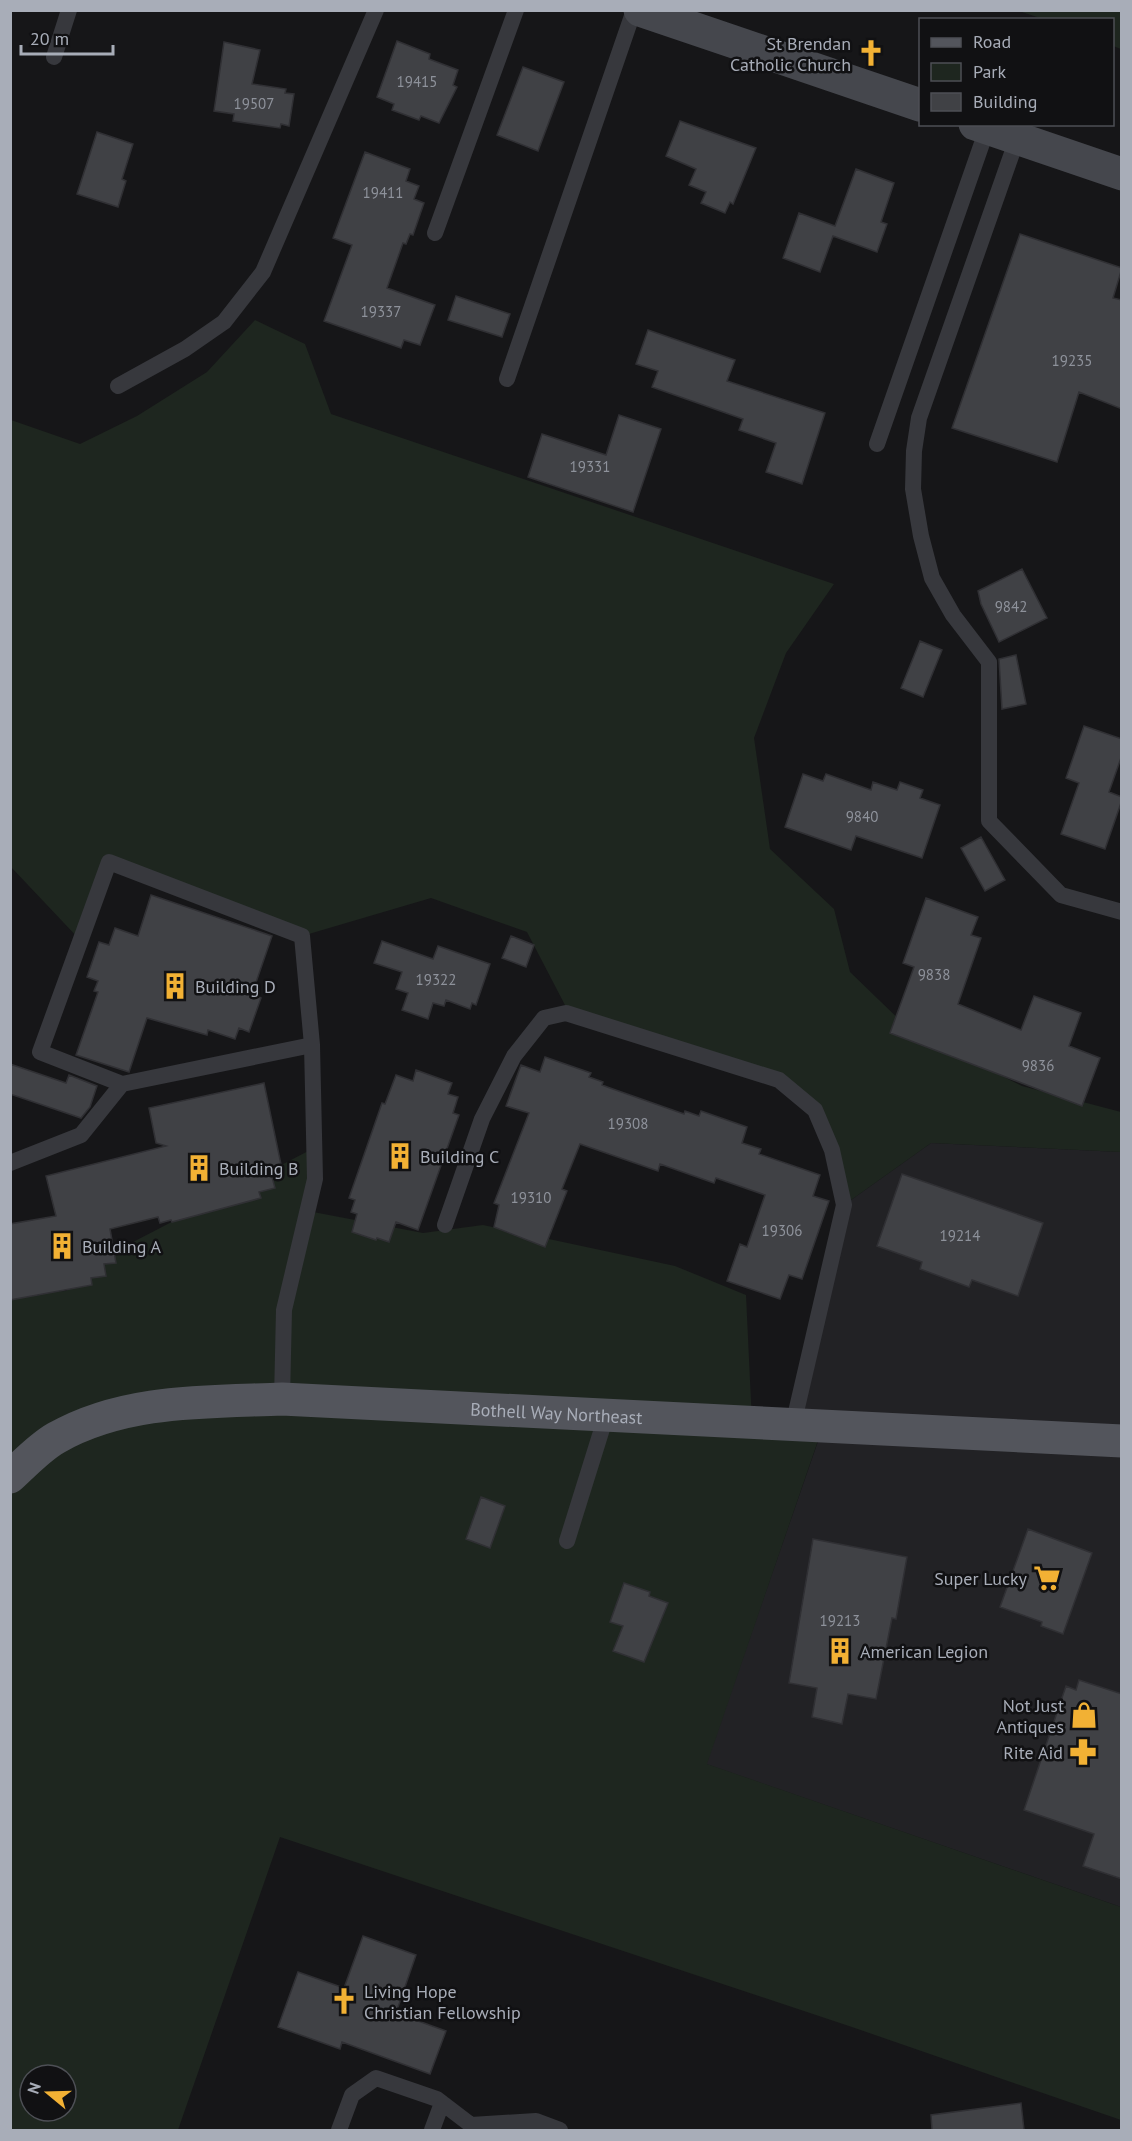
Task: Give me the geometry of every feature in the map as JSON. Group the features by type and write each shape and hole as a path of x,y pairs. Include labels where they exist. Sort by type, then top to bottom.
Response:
{"main road":[{"name":"Bothell Way Northeast","path":"10,1477 55,1438 108,1415 180,1403 282,1399 1122,1441"}],"street":[{"path":"640,10 919,104"},
{"path":"981,127 1122,174"}],"lane":[{"path":"54,57 69,10"},
{"path":"118,386 185,349 224,322 263,272 376,10"},
{"path":"435,233 516,10"},
{"path":"507,380 634,10"},
{"path":"877,444 981,127"},
{"path":"1017,139 919,418 914,451 913,489 921,536 932,578 953,615 989,662 989,821 1061,895 1122,912"},
{"path":"282,1399 284,1310 315,1179 312,1045 302,936 109,862 40,1052 122,1084 312,1045"},
{"path":"445,1225 482,1119 514,1056 544,1018 566,1013 779,1080 815,1110 832,1150 844,1204 793,1425"},
{"path":"10,1163 81,1135 122,1084"},
{"path":"567,1541 606,1416"},
{"path":"339,2130 352,2095 376,2078 442,2103 471,2125 536,2121 560,2130"},
{"path":"432,2130 442,2103"}],"shaded area":[{"path":"931,1143 1121,1152 1121,1907 706,1764 823,1427 793,1425 844,1205"}],"green space":[{"path":"1019,11 1121,11 1121,49 1114,46 1114,18 1040,18"},
{"path":"255,320 305,344 331,414 834,584 786,653 754,738 770,849 834,909 850,972 909,1029 1022,1086 1121,1112 1121,1152 931,1143 844,1205 815,1110 779,1080 566,1007 527,932 431,898 302,936 110,862 81,941 11,867 11,420 80,444 137,416 207,372"},
{"path":"314,1148 308,1211 423,1233 483,1225 675,1266 746,1295 752,1423 823,1426 707,1764 1121,1907 1121,2120 849,2026 280,1837 178,2130 11,2130 10,1293 66,1291 108,1255"}],"building":[{"path":"397,41 430,54 429,59 458,70 453,85 457,87 439,123 421,116 419,120 392,110 394,104 377,97"},
{"path":"224,42 260,50 252,84 286,89 285,93 294,94 289,126 281,124 280,128 233,121 234,114 214,111"},
{"path":"523,67 564,82 538,151 497,135"},
{"path":"680,121 756,148 733,204 730,202 725,213 701,203 706,192 689,185 696,169 666,156"},
{"path":"97,132 133,144 122,179 126,181 118,207 77,194"},
{"path":"365,152 410,169 406,181 419,186 414,199 424,203 413,235 410,234 406,244 403,243 387,288 435,305 420,345 404,340 401,348 324,321 352,245 333,238"},
{"path":"856,169 894,183 881,222 887,224 877,252 833,236 820,272 783,258 799,213 835,226"},
{"path":"1020,234 1122,268 1113,298 1122,300 1122,409 1079,392 1057,462 952,428"},
{"path":"456,296 510,314 502,337 448,320"},
{"path":"648,330 735,360 727,381 825,413 802,484 766,472 776,443 739,430 743,419 652,387 658,371 636,364"},
{"path":"619,415 661,429 633,512 528,477 542,434 606,455"},
{"path":"1022,569 1047,618 999,642 981,604 978,591"},
{"path":"920,641 942,650 923,697 901,688"},
{"path":"1016,655 1026,704 1002,709 999,659"},
{"path":"1084,726 1122,739 1122,755 1109,792 1122,797 1122,800 1105,849 1061,834 1079,783 1066,778"},
{"path":"803,774 823,781 826,774 871,790 873,782 897,790 900,782 923,790 920,798 940,805 922,858 856,836 851,850 785,827"},
{"path":"981,837 1005,880 985,891 961,848"},
{"path":"151,895 272,936 252,994 261,998 249,1032 239,1028 235,1039 208,1030 207,1035 147,1018 129,1072 76,1055 98,992 94,991 98,981 87,977 99,942 109,945 115,928 138,936"},
{"path":"926,898 978,917 971,935 981,938 958,1004 1021,1030 1034,996 1081,1013 1069,1046 1100,1058 1082,1106 890,1033 914,967 903,963"},
{"path":"511,936 534,945 526,967 502,958"},
{"path":"382,941 433,959 438,946 490,964 476,1005 472,1003 470,1009 446,1000 444,1006 433,1003 428,1019 402,1010 408,993 396,989 402,972 374,963"},
{"path":"545,1057 591,1073 589,1077 603,1082 602,1085 684,1114 685,1111 699,1116 701,1111 747,1127 742,1143 761,1149 759,1154 820,1175 813,1196 829,1201 802,1279 789,1275 780,1299 727,1281 740,1244 747,1247 765,1195 716,1178 714,1183 660,1164 658,1171 580,1144 562,1189 567,1191 545,1247 494,1227 499,1205 494,1203 529,1113 506,1106 521,1065 540,1072"},
{"path":"10,1064 66,1083 69,1075 97,1086 90,1107 81,1118 10,1094"},
{"name":"Building C","path":"416,1070 452,1083 448,1094 458,1097 453,1113 459,1115 418,1230 396,1222 389,1242 377,1238 376,1240 352,1232 357,1214 351,1212 355,1200 349,1198 382,1103 385,1104 396,1075 413,1081"},
{"path":"264,1083 283,1174 272,1177 275,1188 259,1192 261,1198 172,1222 171,1220 160,1223 158,1217 110,1229 116,1263 104,1264 106,1276 91,1278 92,1285 10,1300 10,1224 56,1216 46,1176 166,1146 156,1143 149,1108"},
{"path":"902,1174 1043,1223 1018,1296 972,1280 969,1287 920,1269 922,1262 877,1246"},
{"path":"481,1497 505,1506 490,1548 466,1539"},
{"name":"Super Lucky","path":"1028,1529 1092,1553 1063,1634 1041,1626 1042,1622 1000,1607"},
{"name":"American Legion","path":"813,1539 907,1557 896,1619 892,1618 876,1699 848,1694 842,1724 812,1717 817,1688 789,1683"},
{"path":"624,1583 650,1592 649,1596 668,1603 644,1662 613,1651 623,1626 610,1622"},
{"name":"Rite Aid","path":"1079,1680 1122,1694 1122,1879 1083,1866 1094,1834 1024,1810 1066,1686 1076,1690"},
{"name":"Living Hope Christian Fellowship","path":"363,1936 416,1955 396,2013 446,2031 430,2074 342,2042 340,2049 278,2027 298,1972 344,1988"},
{"path":"1021,2103 1024,2130 932,2130 931,2115"}],"place":[{"name":"St Brendan Catholic Church","path":"871,53"},
{"name":"Building D","path":"175,986"},
{"name":"Building C","path":"400,1156"},
{"name":"Building B","path":"199,1168"},
{"name":"Building A","path":"62,1246"},
{"name":"Super Lucky","path":"1047,1578"},
{"name":"American Legion","path":"840,1651"},
{"name":"Not Just Antiques","path":"1084,1715"},
{"name":"Rite Aid","path":"1083,1752"},
{"name":"Living Hope Christian Fellowship","path":"344,2001"}]}
